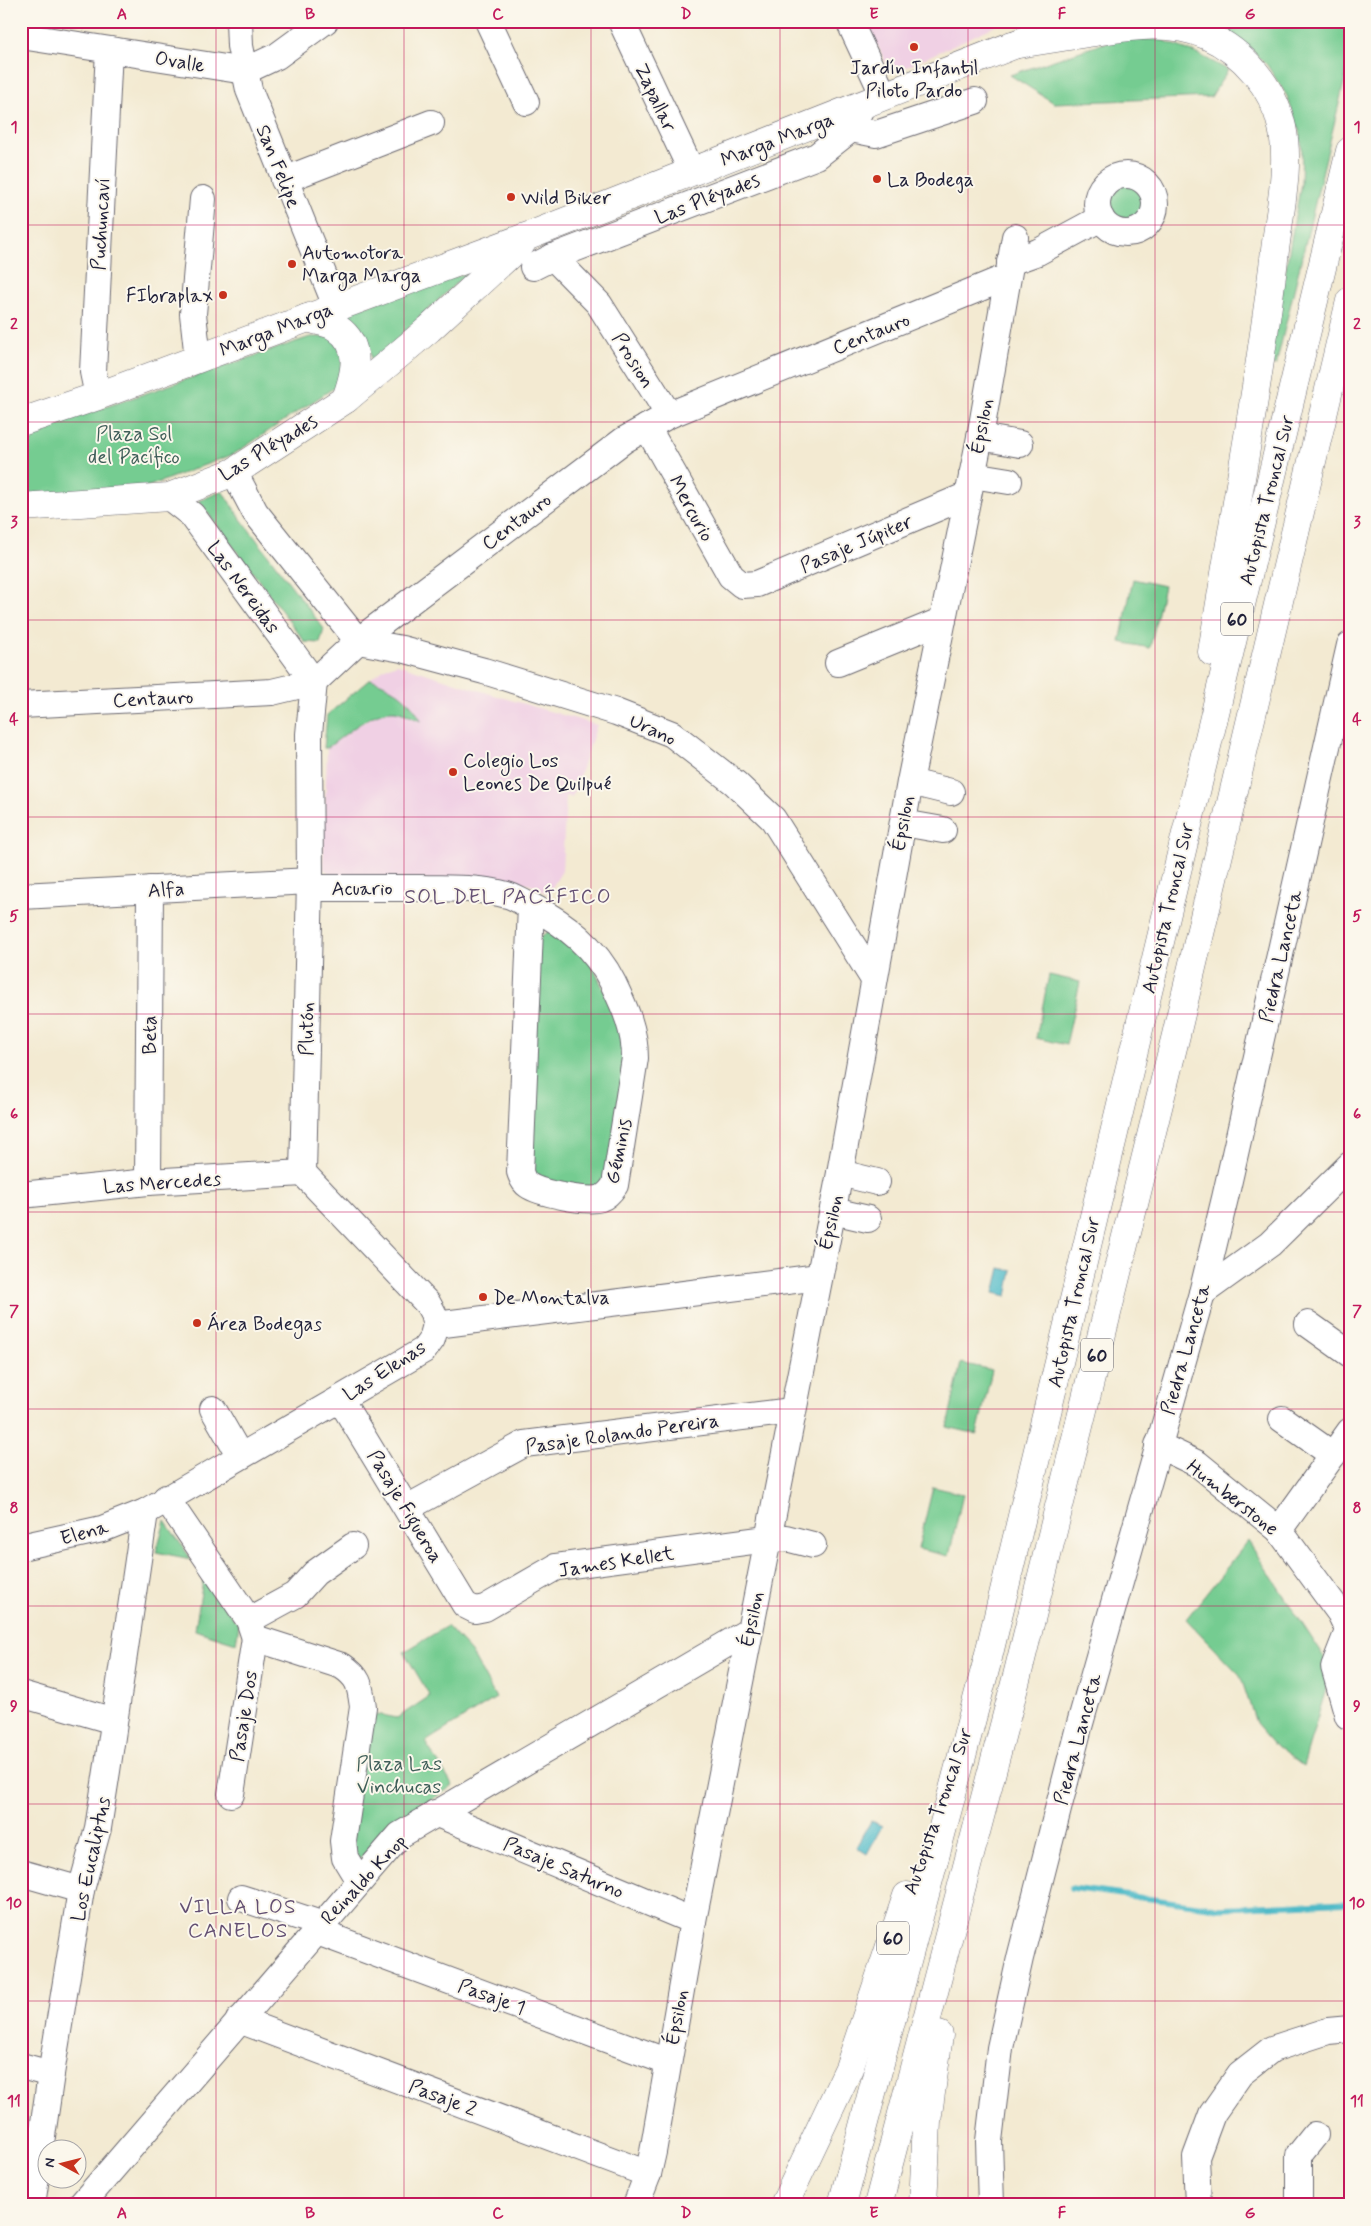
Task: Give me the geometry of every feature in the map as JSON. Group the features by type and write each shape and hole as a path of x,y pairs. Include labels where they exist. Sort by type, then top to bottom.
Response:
{"main road":[{"path":"1012,46 1051,21"},
{"name":"Marga Marga","path":"21,422 98,396 531,235 692,172 866,111 1012,46 1077,21"},
{"path":"1012,46 1136,25 1172,26 1189,30 1222,44 1250,66 1270,95 1282,128 1285,162 1266,322 1178,863"},
{"name":"Autopista Troncal Sur","path":"842,2205 986,1666 1350,151"},
{"name":"Marga Marga","path":"429,330 531,235"},
{"name":"Autopista Troncal Sur","path":"878,2205 1017,1676 1176,1035 1350,301"},
{"path":"307,318 336,327 353,344 355,372 346,399"},
{"path":"1333,372 1350,326"},
{"name":"Las Pléyades","path":"21,507 169,497 234,472 346,399 429,330"},
{"name":"Autopista Troncal Sur","path":"784,2205 849,2068 986,1666"},
{"name":"Autopista Troncal Sur","path":"923,2205 926,2121 942,2010 1017,1676"}],"street":[{"name":"San Felipe","path":"239,21 240,46 249,90 336,306"},
{"path":"245,71 277,56 325,21"},
{"path":"488,21 526,102"},
{"name":"Zapallar","path":"621,21 692,172"},
{"path":"849,21 866,111"},
{"name":"Ovalle","path":"21,36 245,71"},
{"name":"Puchuncaví","path":"98,396 93,372 109,50"},
{"name":"Marga Marga","path":"866,111 876,134 975,101"},
{"name":"Las Pléyades","path":"543,262 817,156 866,111"},
{"path":"284,180 431,123"},
{"path":"198,359 193,314 203,199"},
{"name":"Centauro","path":"21,705 272,692 314,682 358,641 624,440 658,421 1008,270 1101,218"},
{"name":"Épsilon","path":"636,2205 648,2174 693,1921 792,1411 833,1212 873,978 910,782 980,437 1015,237"},
{"name":"Prosion","path":"584,246 599,304 658,421"},
{"name":"Prosion","path":"543,262 599,304"},
{"name":"Mercurio","path":"658,421 731,576 742,585"},
{"path":"980,437 1020,444"},
{"path":"234,472 255,512 358,641"},
{"path":"970,485 1009,481"},
{"name":"Pasaje Júpiter","path":"742,585 757,584 970,485"},
{"name":"Las Nereidas","path":"169,497 192,515 314,682"},
{"path":"838,664 943,620"},
{"name":"Urano","path":"358,641 402,649 484,671 616,712 672,734 735,783 773,819 873,978"},
{"name":"Piedra Lanceta","path":"991,2205 989,2142 1000,2048 1079,1727 1202,1293 1350,645"},
{"name":"Plutón","path":"303,1173 310,885 309,734 314,682"},
{"path":"910,782 952,792"},
{"path":"903,823 943,830"},
{"name":"Alfa","path":"21,896 150,889 310,885"},
{"name":"Acuario","path":"310,885 473,889 508,895 531,906"},
{"name":"Beta","path":"148,1182 150,889"},
{"name":"Géminis","path":"531,906 567,928 594,952 604,964 633,1031 634,1065 615,1185 607,1195 595,1200 581,1199 536,1189 524,1182 520,1172 531,906"},
{"path":"1202,1293 1270,1244 1350,1165"},
{"path":"303,1173 428,1304 436,1325"},
{"name":"Las Mercedes","path":"21,1195 148,1182 303,1173"},
{"path":"840,1173 877,1182"},
{"path":"833,1212 868,1219"},
{"name":"Las Elenas","path":"155,1505 424,1350 432,1339 436,1325 819,1277"},
{"path":"1308,1324 1350,1354"},
{"name":"Pasaje Figueroa","path":"340,1399 408,1508 465,1605 474,1610"},
{"path":"213,1409 240,1456"},
{"name":"Pasaje Rolando Pereira","path":"408,1508 524,1444 792,1411"},
{"path":"1282,1419 1333,1455"},
{"path":"1280,1530 1350,1430"},
{"name":"Humberstone","path":"1158,1445 1198,1464 1280,1530 1347,1619"},
{"path":"155,1505 252,1629 342,1666 354,1674 360,1686 363,1707 343,1842 345,1858 359,1881"},
{"name":"Elena","path":"21,1547 102,1529 155,1505"},
{"name":"Los Eucaliptus","path":"32,2205 51,2074 82,1890 98,1828 114,1721 155,1505"},
{"name":"James Kellet","path":"474,1610 485,1608 556,1567 767,1539 786,1538 813,1545"},
{"path":"252,1629 295,1595 315,1573 353,1546"},
{"path":"1347,1619 1334,1667 1348,1716"},
{"name":"Pasaje Dos","path":"231,1794 252,1629"},
{"name":"Reinaldo Knop","path":"81,2205 400,1835 749,1631"},
{"path":"21,1694 114,1721"},
{"name":"Pasaje Saturno","path":"435,1813 693,1921"},
{"path":"21,1873 82,1890"},
{"name":"Pasaje 1","path":"241,1898 668,2062"},
{"name":"Pasaje 2","path":"239,2020 648,2174"},
{"path":"1198,2205 1196,2157 1212,2114 1240,2074 1272,2049 1328,2031 1350,2029"},
{"path":"21,2066 51,2074"},
{"path":"1300,2205 1299,2155 1315,2135"}],"shaded area":[{"name":"Jardín Infantil Piloto Pardo","path":"866,21 1006,21 891,74"},
{"name":"Colegio Los Leones De Quilpué","path":"397,664 597,725 572,797 566,796 562,871 548,894 528,883 333,877 323,868 327,748 357,726 382,712 396,711 420,720 384,684 370,679 385,668"}],"green space":[{"path":"1202,21 1350,21 1350,58 1276,365 1269,365 1301,183 1302,148 1299,130 1287,96 1267,65 1253,51"},
{"path":"1119,38 1162,40 1200,55 1228,70 1211,97 1054,103 1010,75"},
{"path":"1121,183 1131,183 1145,193 1149,206 1145,219 1139,225 1131,229 1121,229 1107,219 1103,211 1103,201 1113,187"},
{"path":"467,273 372,363 369,346 360,329 340,314"},
{"name":"Plaza Sol del Pacífico","path":"310,337 333,337 344,353 338,385 234,454 144,488 21,495 21,436"},
{"path":"222,491 324,629 320,643 305,642 199,501"},
{"path":"1133,579 1164,586 1150,648 1120,642"},
{"path":"370,679 386,685 400,694 412,706 421,721 395,711 377,714 350,730 327,748 324,748 327,715"},
{"path":"550,930 588,956 627,1040 610,1180 599,1188 539,1181 529,1166 538,939"},
{"path":"1049,975 1080,982 1066,1045 1036,1038"},
{"path":"961,1363 992,1370 977,1434 947,1427"},
{"path":"933,1487 963,1494 949,1556 918,1549"},
{"path":"165,1521 191,1559 156,1552"},
{"path":"1248,1541 1332,1669 1303,1766 1277,1747 1256,1723 1240,1675 1186,1619"},
{"path":"203,1580 239,1625 236,1643 195,1630"},
{"name":"Plaza Las Vinchucas","path":"447,1626 471,1652 496,1698 425,1742 453,1786 399,1820 359,1859 349,1843 371,1713 397,1718 430,1696 404,1652"}],"water":[{"path":"1000,1268 1012,1271 1007,1296 994,1293"},
{"path":"871,1821 882,1826 867,1854 856,1847"}],"waterway":[{"path":"1071,1888 1218,1908 1350,1902"}],"place":[{"name":"Jardín Infantil Piloto Pardo","path":"914,47"},
{"name":"La Bodega","path":"877,179"},
{"name":"Wild Biker","path":"511,197"},
{"name":"Automotora Marga Marga","path":"292,264"},
{"name":"FIbraplax","path":"223,295"},
{"name":"Colegio Los Leones De Quilpué","path":"453,772"},
{"name":"De Montalva","path":"483,1297"},
{"name":"Área Bodegas","path":"197,1323"}],"district":[{"name":"SOL DEL PACÍFICO","path":"508,896"},
{"name":"VILLA LOS CANELOS","path":"238,1918"}]}
